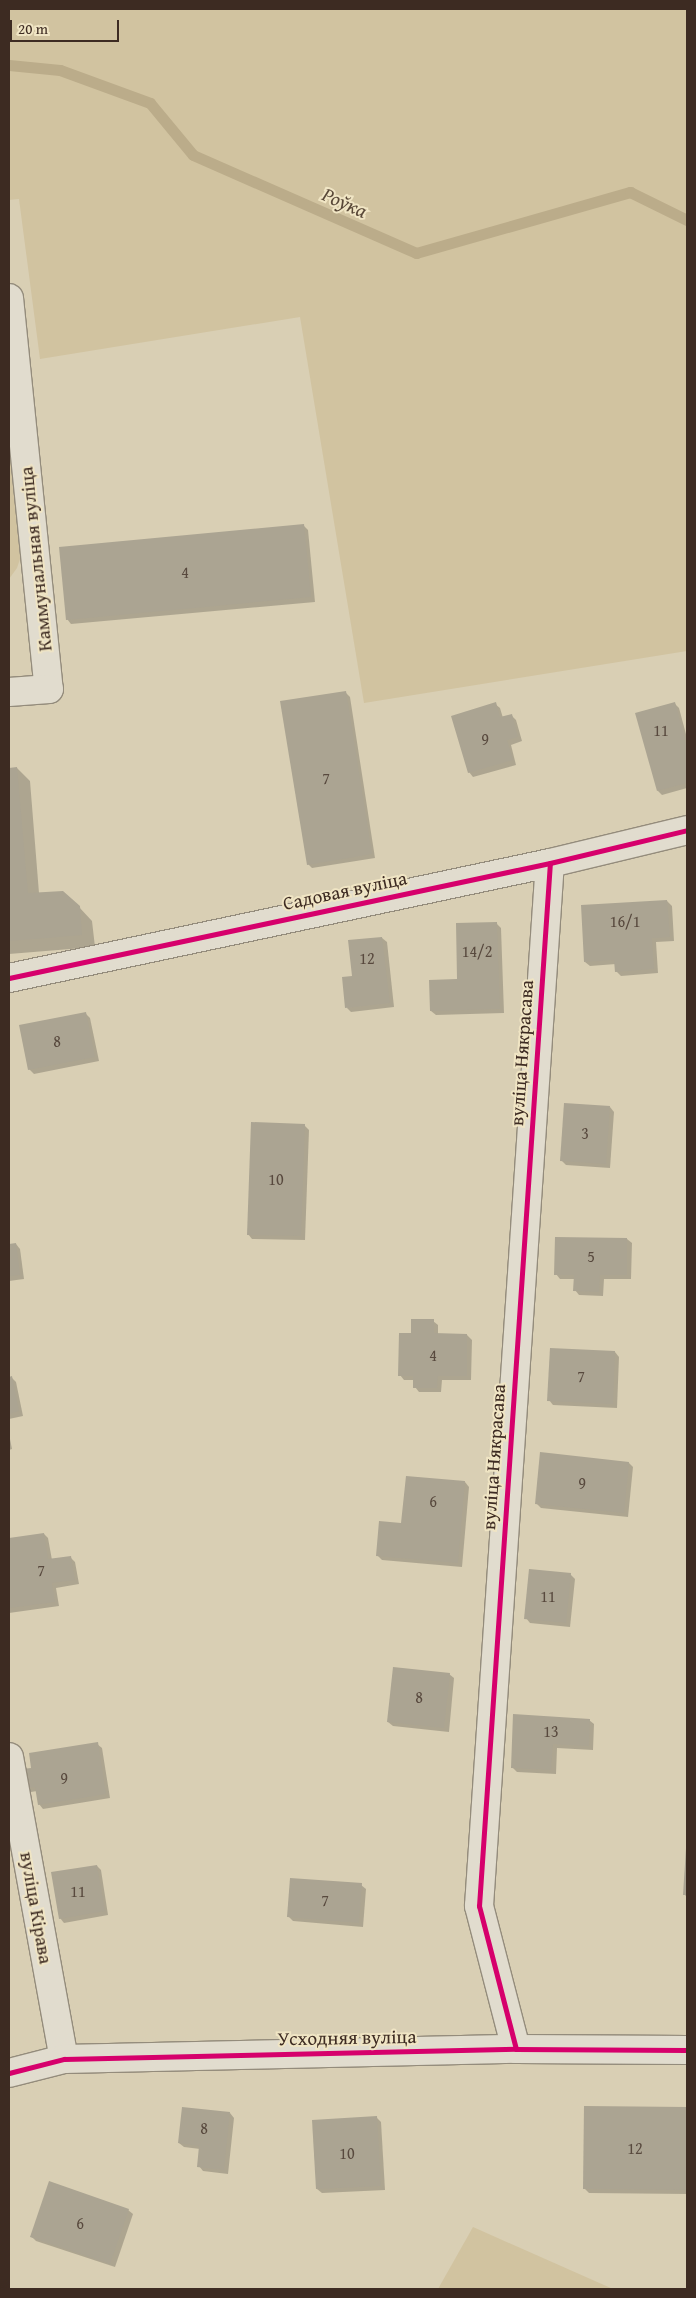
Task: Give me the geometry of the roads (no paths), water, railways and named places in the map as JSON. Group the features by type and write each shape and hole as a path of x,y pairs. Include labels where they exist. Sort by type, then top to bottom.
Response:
{"street":[{"name":"Каммунальная вуліца","path":"9,298 49,689 9,692"},
{"name":"Садовая вуліца","path":"9,978 550,863 687,830"},
{"name":"вуліца Някрасава","path":"516,2049 479,1906 550,863"},
{"name":"вуліца Кірава","path":"9,1758 64,2059"},
{"name":"Усходняя вуліца","path":"9,2073 64,2059 516,2049 687,2050"}],"waterway":[{"name":"Роўка","path":"9,65 60,70 150,103 193,155 416,253 630,192 687,220"}]}
